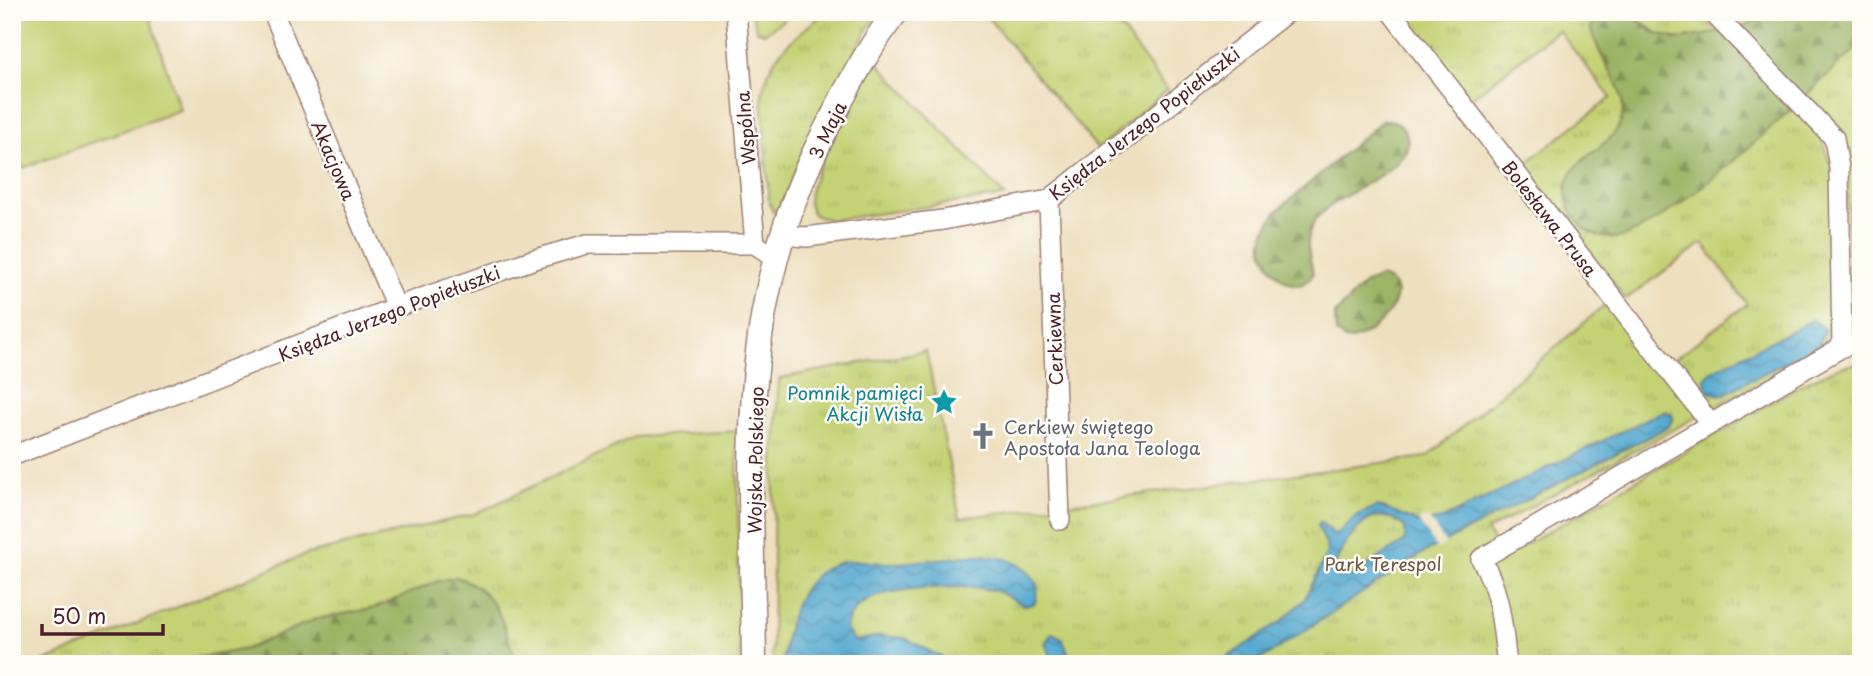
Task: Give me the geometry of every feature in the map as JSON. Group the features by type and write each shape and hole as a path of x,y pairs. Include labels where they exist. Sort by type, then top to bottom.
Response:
{"street":[{"name":"Akacjowa","path":"272,12 396,307"},
{"name":"Wspólna","path":"736,12 755,244"},
{"name":"3 Maja","path":"780,246 820,139 850,82 897,12"},
{"name":"Księdza Jerzego Popiełuszki","path":"780,246 806,237 943,220 1049,200 1287,12"},
{"name":"Bolesława Prusa","path":"1391,12 1710,423"},
{"path":"1507,664 1499,600 1494,580 1481,559 1710,423 1851,345 1839,168 1834,138 1712,12"},
{"name":"Cerkiewna","path":"1049,200 1059,520"},
{"name":"Księdza Jerzego Popiełuszki","path":"12,456 396,307 587,244 755,244"},
{"path":"755,244 780,246"},
{"name":"Wojska Polskiego","path":"754,664 753,427 757,362 780,246"}],"green space":[{"path":"12,12 148,12 180,110 12,172"},
{"path":"751,12 795,12 765,33 757,31"},
{"path":"826,12 878,12 822,108 780,208 773,212 769,202 762,95 765,80 785,47"},
{"path":"983,12 1109,12 1167,90 1098,149"},
{"name":"Park Terespol","path":"1403,12 1599,12 1595,37 1617,84 1623,109 1622,120 1614,134 1591,157 1573,215 1591,233 1647,225 1683,201 1793,106 1820,136 1834,174 1829,345 1486,531 1506,556 1802,384 1839,367 1861,363 1861,664 772,664 774,463 779,378 926,351 960,518 1427,457 1606,304 1658,371 1747,304 1703,243 1626,299 1522,166 1611,98 1558,30 1470,99"},
{"path":"1599,12 1628,12 1652,31 1676,39 1737,30 1773,12 1861,12 1861,44 1741,154 1671,210 1640,229 1615,238 1606,238 1593,233 1578,222 1566,197 1568,179 1575,168 1614,134 1623,109 1615,79 1591,30"},
{"path":"1628,12 1698,12 1720,34 1689,39 1663,37"},
{"path":"1720,12 1773,12 1737,30"},
{"path":"1861,44 1861,335 1854,336 1847,331 1848,154 1837,128 1805,94"},
{"path":"876,61 1005,196 832,220 815,216 809,201 817,171 836,131"},
{"path":"1383,120 1396,122 1405,131 1408,145 1402,157 1390,169 1324,211 1314,222 1308,241 1313,274 1306,282 1298,285 1289,283 1267,260 1263,241 1270,222 1277,211"},
{"path":"1380,277 1392,283 1397,292 1389,312 1359,337 1351,340 1341,337 1336,333 1335,314 1364,284"},
{"path":"737,431 740,664 38,664 307,554 475,514 635,437"},
{"path":"456,577 470,583 491,600 503,623 517,664 166,664 246,649 316,619 375,608 438,581"}],"water":[{"path":"1813,320 1825,330 1819,345 1722,395 1707,392 1705,379 1710,372"},
{"path":"1663,411 1672,414 1673,419 1668,427 1423,553 1254,664 1217,664 1283,620 1305,599 1327,553 1326,543 1317,526 1320,522 1336,535 1357,515 1378,506 1419,523 1443,519","holes":["1377,516 1391,518 1405,527 1405,541 1350,576 1338,577 1335,566 1356,530"]},
{"path":"975,555 1003,559 1027,571 1038,587 1035,603 1026,606 1001,593 980,588 947,587 894,592 864,602 856,608 846,629 854,641 881,636 905,638 954,664 783,664 787,634 797,603 804,589 826,568 847,561 889,563"},
{"path":"1052,633 1062,638 1073,664 1055,664 1045,643"}],"pier":[{"path":"1429,519 1446,544 1437,549 1419,521"}],"place":[{"name":"Pomnik pamięci Akcji Wisła","path":"944,402"},
{"name":"Cerkiew świętego Apostoła Jana Teologa","path":"983,436"}]}
